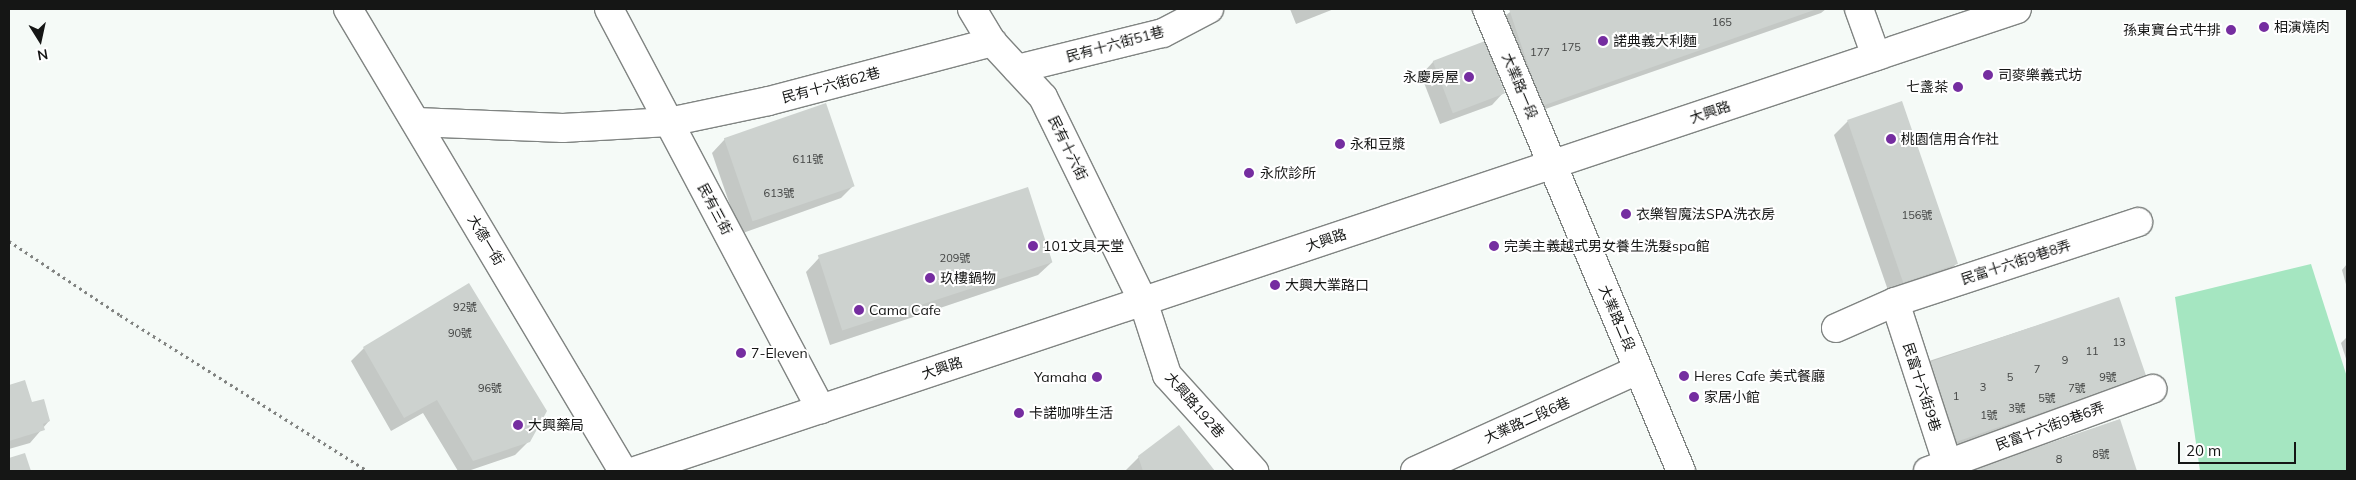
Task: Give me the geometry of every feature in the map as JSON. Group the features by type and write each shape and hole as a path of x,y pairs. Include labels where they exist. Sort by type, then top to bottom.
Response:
{"street":[{"name":"大德一街","path":"348,9 623,471"},
{"name":"民有三街","path":"609,9 821,409"},
{"name":"民有十六街","path":"972,9 992,42 1042,97 1143,301"},
{"name":"民有十六街51巷","path":"1017,69 1163,33 1209,9"},
{"name":"大業路一段","path":"1487,9 1553,164"},
{"path":"1859,9 1876,56"},
{"name":"大興路","path":"635,471 2017,9"},
{"name":"民有十六街62巷","path":"416,122 563,128 669,122 769,101 992,42"},
{"name":"大業路二段","path":"1553,164 1681,471"},
{"name":"民富十六街9巷8弄","path":"1836,328 1895,302 2138,222"},
{"name":"大興路192巷","path":"1143,301 1167,375 1254,471"},
{"name":"民富十六街9巷","path":"1895,302 1942,469"},
{"name":"大業路二段6巷","path":"1415,471 1638,370"},
{"name":"民富十六街9巷6弄","path":"1942,469 2152,389"}],"path":[{"path":"9,241 120,315 368,471"}],"green space":[{"path":"2311,264 2347,377 2347,471 2200,471 2175,297"}],"building":[{"path":"1509,9 1817,9 1542,106"},
{"name":"永慶房屋","path":"1485,41 1505,93 1453,113 1433,61"},
{"path":"1902,101 1958,264 1903,283 1847,120"},
{"path":"826,103 855,186 753,221 724,138"},
{"path":"1028,187 1052,262 842,330 818,255"},
{"path":"469,283 547,411 530,442 473,461 437,400 404,418 363,347"},
{"path":"2119,297 2146,376 1957,442 1930,362"},
{"path":"25,380 32,402 44,399 50,421 43,424 45,430 9,441 9,385"},
{"path":"2120,419 2137,471 1967,471"},
{"path":"1179,425 1215,471 1143,471 1138,456"},
{"path":"25,453 31,471 9,471 9,458"}],"place":[{"name":"相演燒肉","path":"2264,27"},
{"name":"孫東寶台式牛排","path":"2231,30"},
{"name":"諾典義大利麵","path":"1603,41"},
{"name":"司麥樂義式坊","path":"1988,75"},
{"name":"永慶房屋","path":"1469,77"},
{"name":"七盞茶","path":"1958,87"},
{"name":"桃園信用合作社","path":"1891,139"},
{"name":"永和豆漿","path":"1340,144"},
{"name":"永欣診所","path":"1249,173"},
{"name":"衣樂智魔法SPA洗衣房","path":"1626,214"},
{"name":"101文具天堂","path":"1033,246"},
{"name":"完美主義越式男女養生洗髮spa館","path":"1494,246"},
{"name":"玖樓鍋物","path":"930,278"},
{"name":"大興大業路口","path":"1275,285"},
{"name":"Cama Cafe","path":"859,310"},
{"name":"7-Eleven","path":"741,353"},
{"name":"Heres Cafe 美式餐廳","path":"1684,376"},
{"name":"Yamaha","path":"1097,377"},
{"name":"家居小館","path":"1694,397"},
{"name":"卡諾咖啡生活","path":"1019,413"},
{"name":"大興藥局","path":"518,425"}]}
